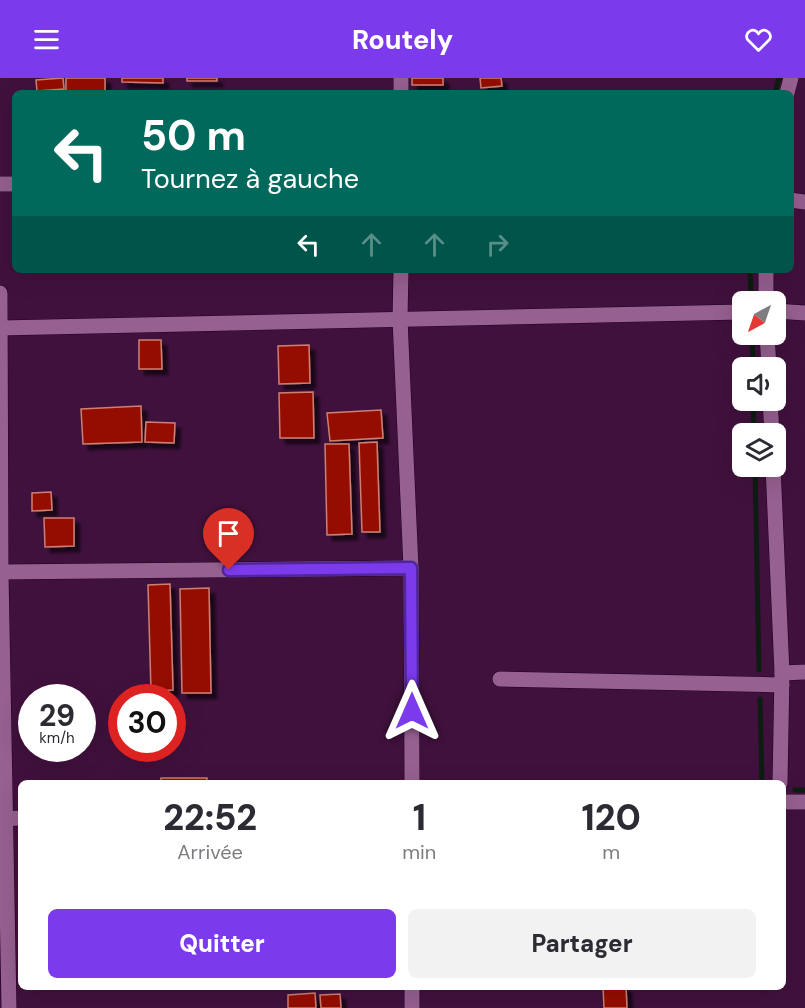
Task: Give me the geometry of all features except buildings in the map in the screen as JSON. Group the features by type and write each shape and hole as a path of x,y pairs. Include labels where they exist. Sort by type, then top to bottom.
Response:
{"street":[{"path":"401,273 400,320 411,568 412,780"},
{"path":"766,273 766,291"},
{"path":"0,293 3,819 9,1008"},
{"path":"0,328 732,312"},
{"path":"786,312 805,313"},
{"path":"773,477 782,679 780,780"},
{"path":"1,572 411,568"},
{"path":"500,679 782,679 805,672"},
{"path":"786,802 805,802"},
{"path":"3,819 18,818"},
{"path":"412,990 412,1008"}],"waterway":[{"path":"776,90 779,78"},
{"path":"750,273 751,291"},
{"path":"752,345 753,357"},
{"path":"753,411 754,423"},
{"path":"755,477 759,670"},
{"path":"760,699 762,780"},
{"path":"795,790 805,790"}],"route":[{"path":"229,570 411,568 412,711"}]}
